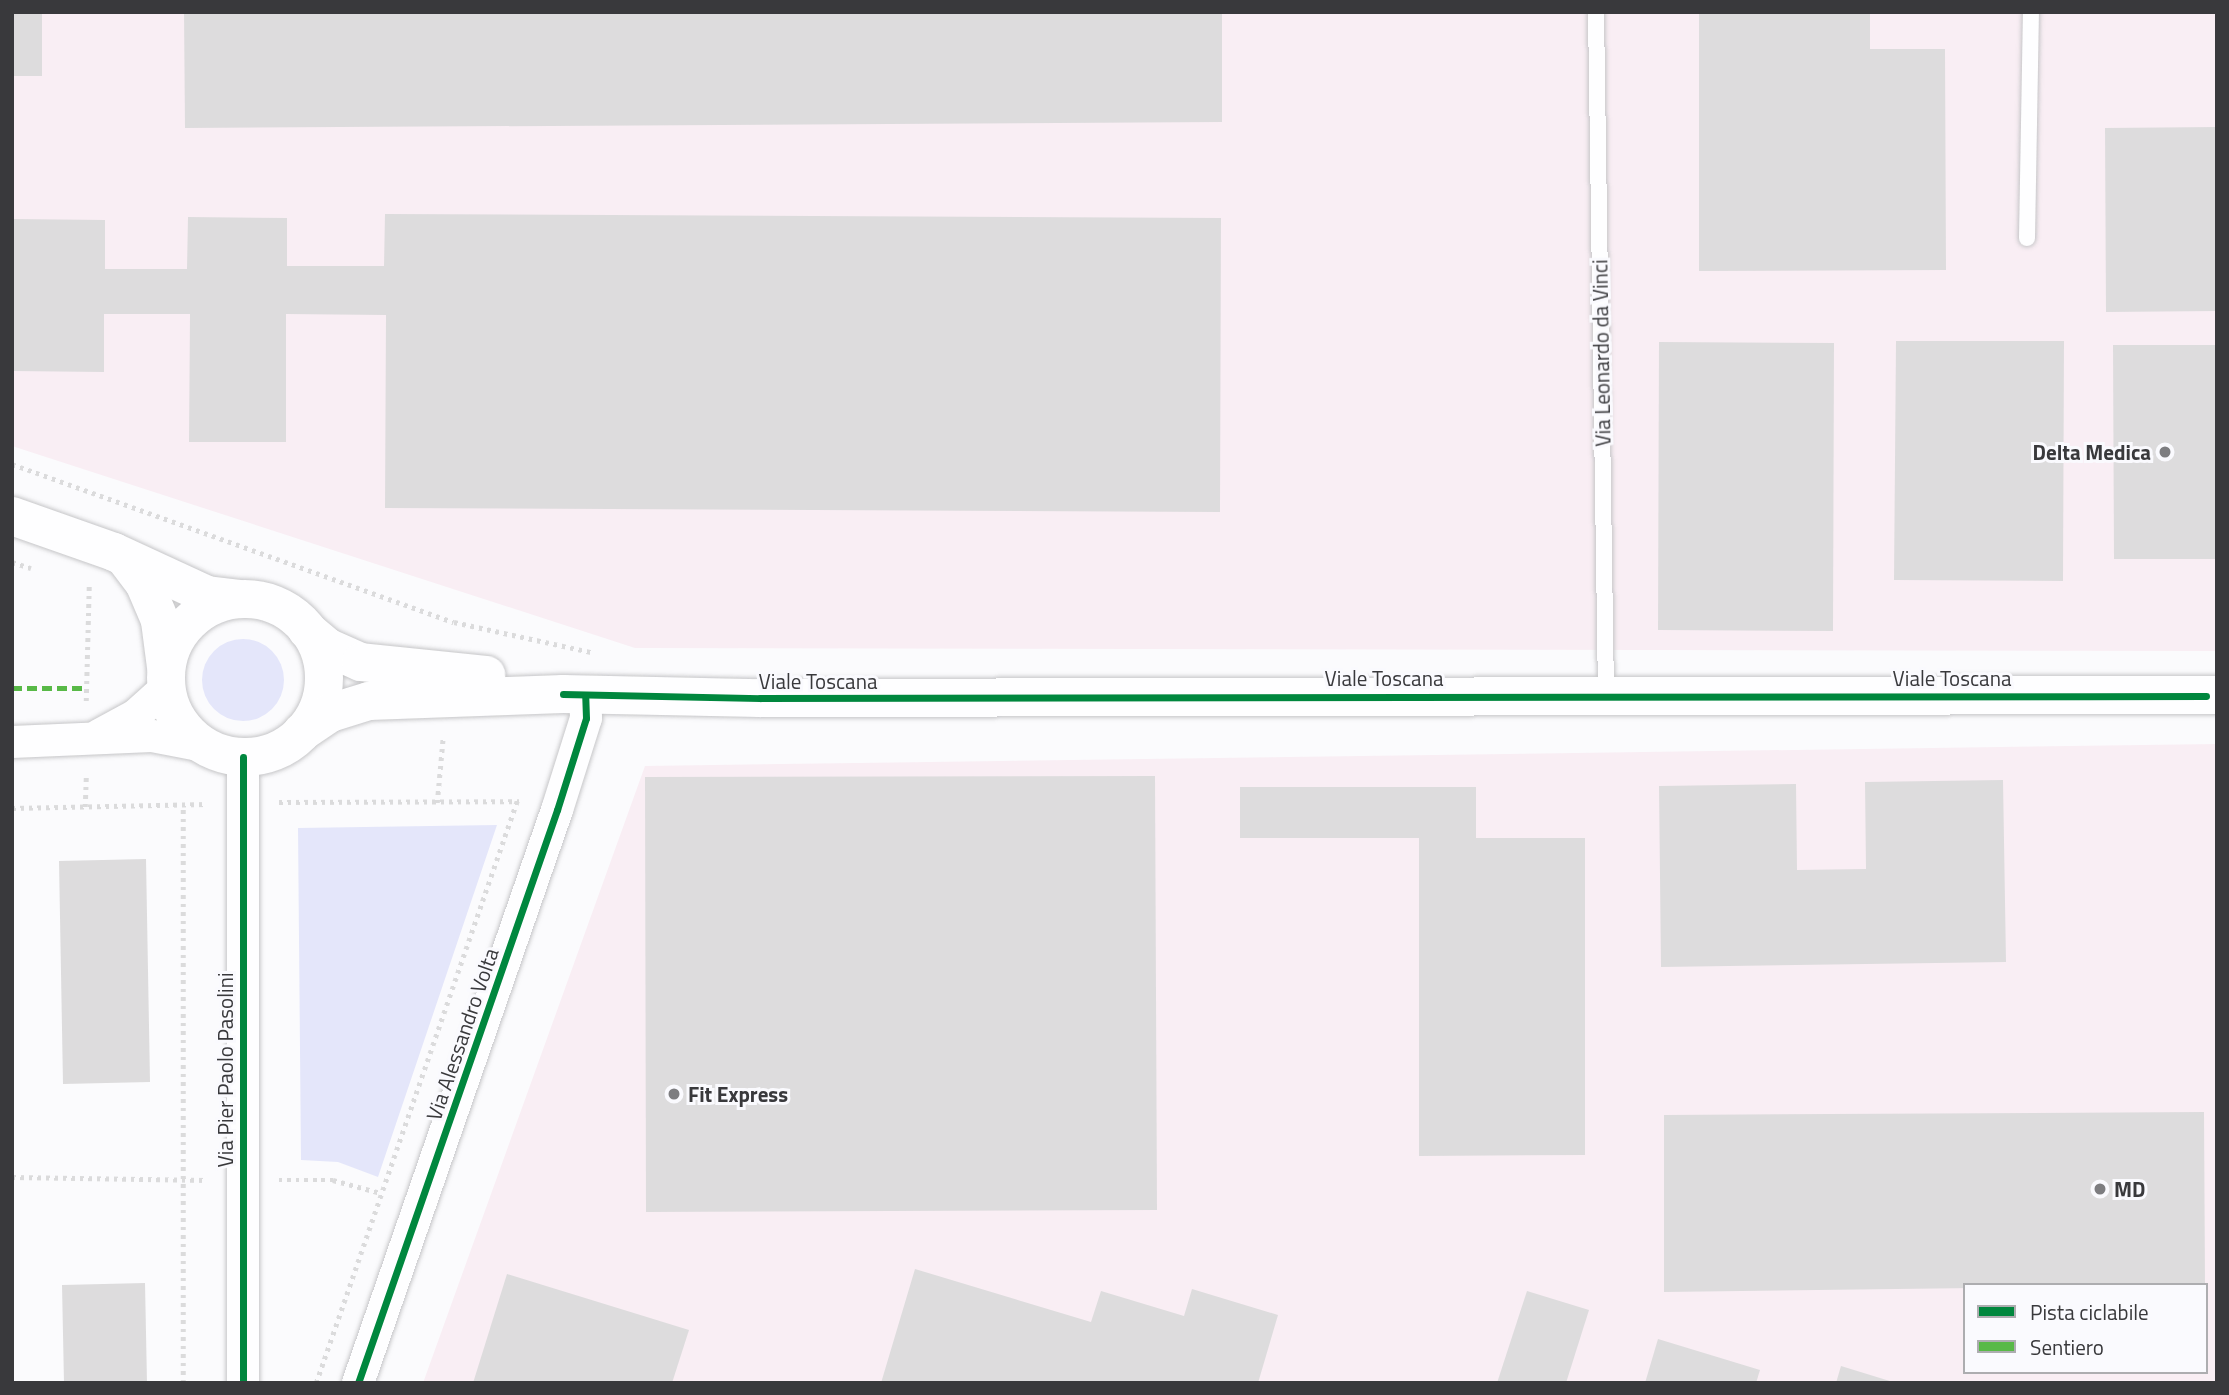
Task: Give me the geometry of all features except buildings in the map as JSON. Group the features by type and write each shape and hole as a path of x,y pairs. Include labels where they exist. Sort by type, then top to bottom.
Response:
{"street":[{"path":"12,516 125,558 207,595 278,607 307,630 319,651 323,684 316,712 302,732 271,752 243,757 152,736 12,742"},
{"path":"125,558 145,586 160,621 166,678 182,726 204,746"},
{"path":"87,739 130,719 166,678 175,640 196,615 218,604 247,600"},
{"name":"Viale Toscana","path":"307,630 327,647 361,662 503,677 574,694"},
{"name":"Viale Toscana","path":"302,732 330,713 369,701 492,700 574,694 988,699 1606,694 2213,696"},
{"name":"Via Alessandro Volta","path":"358,1383 557,810 586,718 574,694"},
{"name":"Via Pier Paolo Pasolini","path":"243,757 243,1383"}],"lane":[{"name":"Via Leonardo da Vinci","path":"1596,12 1606,694"},
{"path":"2027,238 2031,12"}],"path":[{"path":"12,464 454,622 600,654"},
{"path":"85,807 90,579"},
{"path":"437,803 444,727"},
{"path":"12,807 243,802 517,801 557,810"},
{"path":"316,1383 517,801"},
{"path":"183,805 183,1383"}],"shaded area":[{"path":"12,12 2217,12 2217,651 635,648 12,446"},
{"path":"243,639 259,642 272,651 281,664 284,680 281,696 272,709 259,718 243,721 227,718 214,709 205,696 202,680 205,664 214,651 227,642"},
{"path":"2217,744 2217,1383 423,1383 645,766"},
{"path":"497,825 378,1177 338,1162 301,1160 298,828"}],"marked path":[{"path":"12,688 86,688"}],"cycle path":[{"path":"563,694 760,698 2206,696"},
{"path":"358,1383 557,810 586,718 585,695"},
{"path":"243,757 243,1383"}],"place":[{"name":"Delta Medica","path":"2165,452"},
{"name":"Fit Express","path":"674,1094"},
{"name":"MD","path":"2100,1189"}]}
